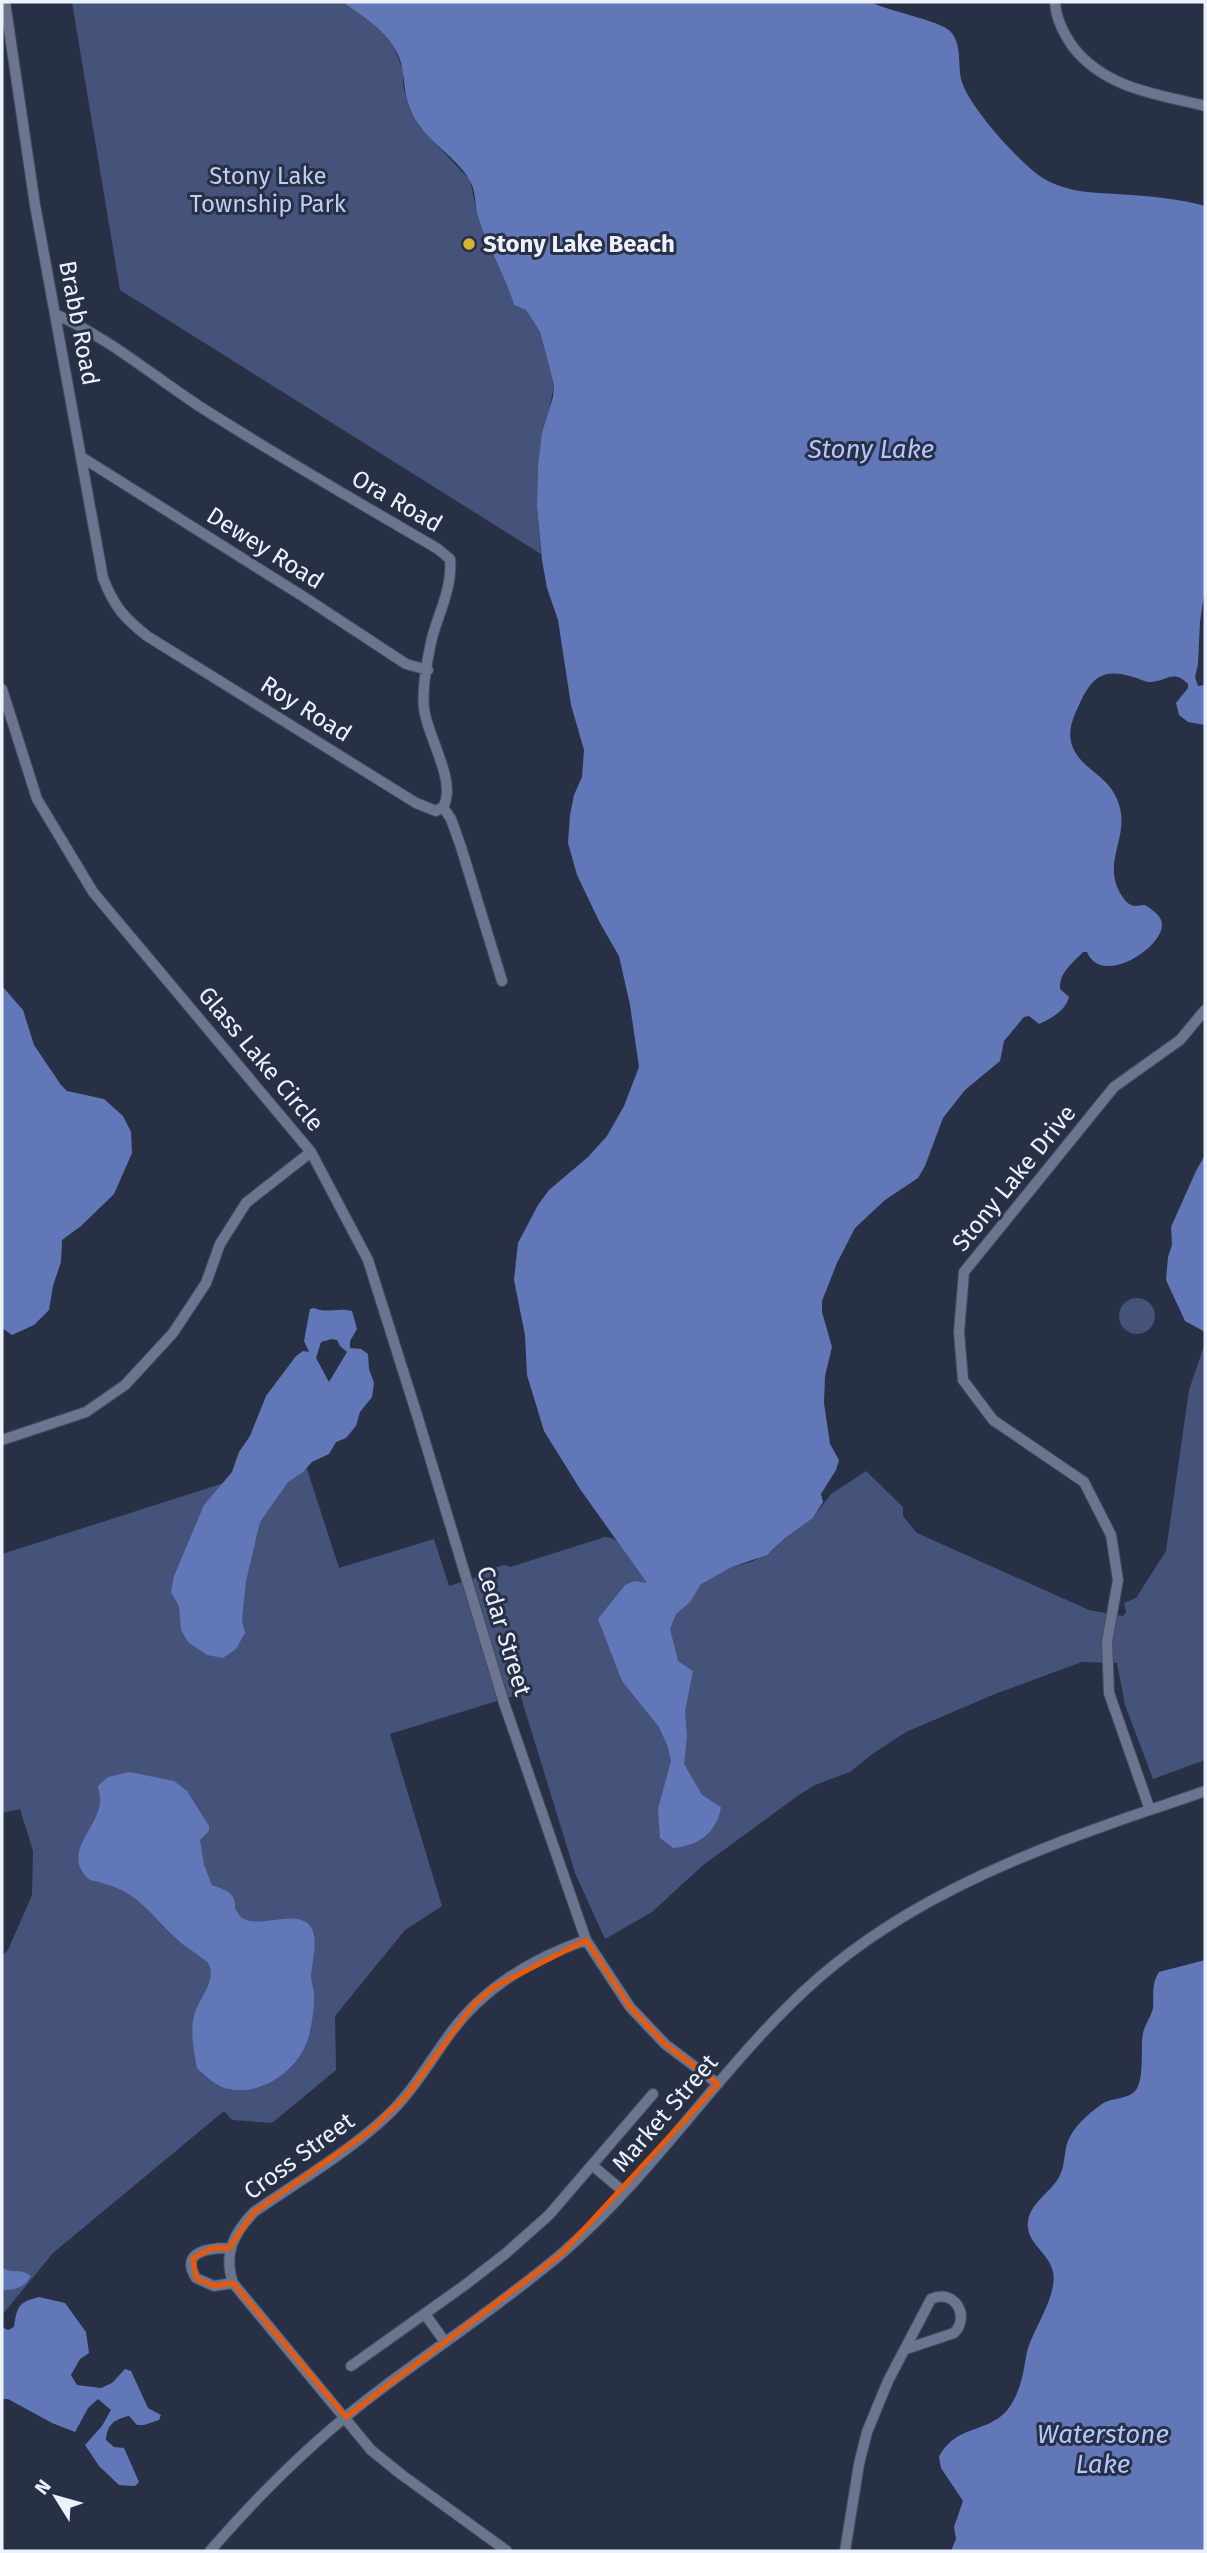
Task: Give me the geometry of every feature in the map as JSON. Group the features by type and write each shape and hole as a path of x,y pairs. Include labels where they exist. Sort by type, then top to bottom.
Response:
{"street":[{"name":"Brabb Road","path":"5,2 35,205 103,578 120,612 147,636"},
{"path":"1055,2 1063,34 1082,58 1113,80 1138,90 1205,106"},
{"name":"Ora Road","path":"55,314 80,325 201,407 332,488 438,549 450,559 452,573 431,640 424,709 441,762 447,794 443,807 451,819 461,847 502,981"},
{"name":"Dewey Road","path":"83,458 397,659 428,670"},
{"name":"Roy Road","path":"147,636 416,803 436,811 443,807"},
{"name":"Glass Lake Circle","path":"2,689 37,799 93,892 311,1152 246,1203 220,1244 206,1283 173,1334 125,1385 86,1412 2,1440"},
{"name":"Stony Lake Drive","path":"1150,1810 1109,1693 1107,1642 1118,1580 1111,1535 1084,1482 993,1420 963,1380 959,1332 964,1272 1114,1087 1180,1040 1205,1010"},
{"name":"Cedar Street","path":"311,1152 368,1260 418,1415 504,1703 586,1940 630,2007 665,2044 718,2084"},
{"name":"Market Street","path":"210,2551 283,2472 346,2417 379,2390 498,2305 561,2253 624,2192 718,2084 804,1992 847,1955 888,1927 986,1872 1205,1791"},
{"name":"Cross Street","path":"229,2249 239,2228 254,2212 371,2130 392,2111 408,2094 473,2005 494,1987 524,1968 562,1948 586,1940"},
{"path":"351,2366 505,2254 549,2215 653,2094"},
{"path":"592,2165 624,2192"},
{"path":"233,2283 214,2286 196,2278 192,2267 193,2258 197,2253 212,2248 229,2249 228,2269 233,2283 346,2417 370,2450 507,2551"},
{"path":"845,2551 867,2432 888,2381 931,2299 941,2295 957,2304 961,2311 958,2329 954,2333 906,2349"},
{"path":"425,2314 445,2342"}],"highlighted area":[{"path":"586,1940 630,2007 665,2044 718,2084 561,2254 346,2417 233,2283 214,2286 196,2278 193,2258 212,2248 229,2248 254,2212 371,2130 408,2094 473,2005 494,1987"}],"green space":[{"name":"Stony Lake Township Park","path":"72,2 342,2 382,30 394,46 403,71 403,85 410,110 418,125 470,180 478,218 509,287 514,305 526,310 540,332 554,385 538,466 537,507 541,554 120,290"},
{"path":"1137,1298 1150,1303 1155,1316 1150,1329 1137,1334 1124,1329 1119,1316 1124,1303"},
{"path":"1205,1343 1205,1760 1153,1779 1125,1705 1117,1663 1082,1662 995,1694 906,1732 850,1772 815,1785 799,1795 702,1866 652,1912 605,1939 575,1873 520,1694 390,1734 442,1906 405,1930 335,2016 336,2070 272,2123 232,2120 224,2111 53,2253 2,2315 2,1956 8,1950 32,1895 33,1851 20,1809 2,1813 2,1554 249,1475 306,1466 339,1568 434,1539 449,1586 475,1578 481,1571 505,1565 510,1567 605,1537 618,1542 648,1584 700,1585 732,1567 751,1562 772,1551 813,1518 831,1494 866,1471 903,1507 903,1516 917,1533 1089,1610 1123,1616 1126,1612 1124,1603 1136,1598 1166,1551 1189,1390"}],"water":[{"name":"Stony Lake","path":"342,2 871,2 950,31 957,42 962,82 967,93 986,121 1038,175 1065,188 1081,191 1161,198 1205,206 1205,587 1195,677 1198,686 1205,685 1205,725 1188,722 1179,715 1176,703 1188,688 1188,684 1182,679 1173,677 1148,682 1113,674 1098,678 1088,688 1074,716 1070,733 1079,758 1111,789 1120,808 1121,831 1114,863 1116,884 1129,904 1145,905 1156,913 1161,920 1161,929 1156,940 1146,950 1120,964 1106,966 1095,962 1087,952 1083,952 1067,968 1060,983 1060,989 1069,997 1065,1006 1053,1017 1039,1024 1029,1016 1024,1017 1004,1041 1000,1061 965,1090 943,1118 918,1178 885,1200 855,1228 822,1301 822,1312 832,1347 825,1376 824,1403 830,1444 839,1460 821,1494 823,1502 813,1518 767,1555 732,1567 700,1585 691,1601 676,1614 670,1629 678,1661 693,1671 685,1711 687,1736 684,1764 702,1795 721,1807 711,1830 699,1841 682,1847 673,1848 660,1838 658,1809 671,1761 668,1747 659,1727 622,1681 598,1619 625,1585 634,1581 647,1583 580,1489 544,1431 527,1375 525,1335 514,1280 518,1243 538,1205 549,1190 588,1157 607,1136 624,1106 639,1067 630,1005 619,956 577,875 568,843 570,815 574,795 582,777 584,750 571,705 558,620 547,588 537,507 542,433 554,385 540,332 526,310 514,305 479,220 469,179 415,119 406,96 400,60 389,39"},
{"path":"2,986 23,1010 34,1045 61,1085 67,1091 104,1099 123,1116 131,1132 132,1153 114,1194 81,1226 62,1240 61,1262 49,1310 34,1325 12,1335 2,1328"},
{"path":"1205,1155 1205,1332 1185,1321 1166,1280 1172,1245 1171,1227"},
{"path":"310,1309 352,1311 357,1329 350,1341 350,1348 361,1349 368,1354 374,1383 372,1397 360,1412 356,1426 346,1438 336,1442 329,1454 312,1462 288,1482 260,1522 246,1581 242,1620 245,1633 236,1649 223,1658 207,1655 188,1642 181,1630 179,1606 171,1592 174,1576 204,1505 232,1472 266,1396 296,1356 303,1351 309,1352 304,1341","holes":["337,1340 347,1352 329,1382 316,1358 321,1342"]},
{"path":"129,1772 174,1781 187,1791 209,1826 209,1831 200,1840 204,1865 212,1885 232,1896 235,1909 241,1917 259,1922 299,1919 312,1929 315,1946 311,1976 314,1995 309,2035 297,2060 276,2079 263,2085 236,2090 222,2087 197,2068 193,2022 211,1976 208,1963 182,1943 140,1902 120,1889 90,1880 82,1871 78,1861 79,1852 97,1813 100,1801 98,1786 108,1777"},
{"name":"Waterstone Lake","path":"1205,1960 1205,2551 951,2551 956,2539 954,2527 963,2501 941,2468 939,2457 957,2437 990,2423 1009,2407 1021,2383 1030,2343 1052,2291 1054,2281 1051,2265 1030,2235 1030,2215 1036,2203 1058,2179 1068,2141 1080,2123 1102,2104 1136,2090 1140,2078 1143,2033 1153,2008 1156,1976 1159,1972"},
{"path":"2,2267 31,2276 19,2288 2,2290"},
{"path":"39,2297 65,2303 86,2332 89,2353 80,2359 71,2375 77,2385 101,2388 112,2383 125,2369 131,2371 148,2408 161,2415 159,2420 144,2425 137,2425 129,2416 124,2417 113,2423 108,2430 106,2440 114,2447 124,2448 139,2482 135,2486 119,2485 99,2466 85,2445 102,2426 111,2410 98,2399 88,2408 75,2432 8,2399 2,2399 2,2327 8,2330 14,2327 20,2306"}],"place":[{"name":"Stony Lake Beach","path":"469,244"}]}
